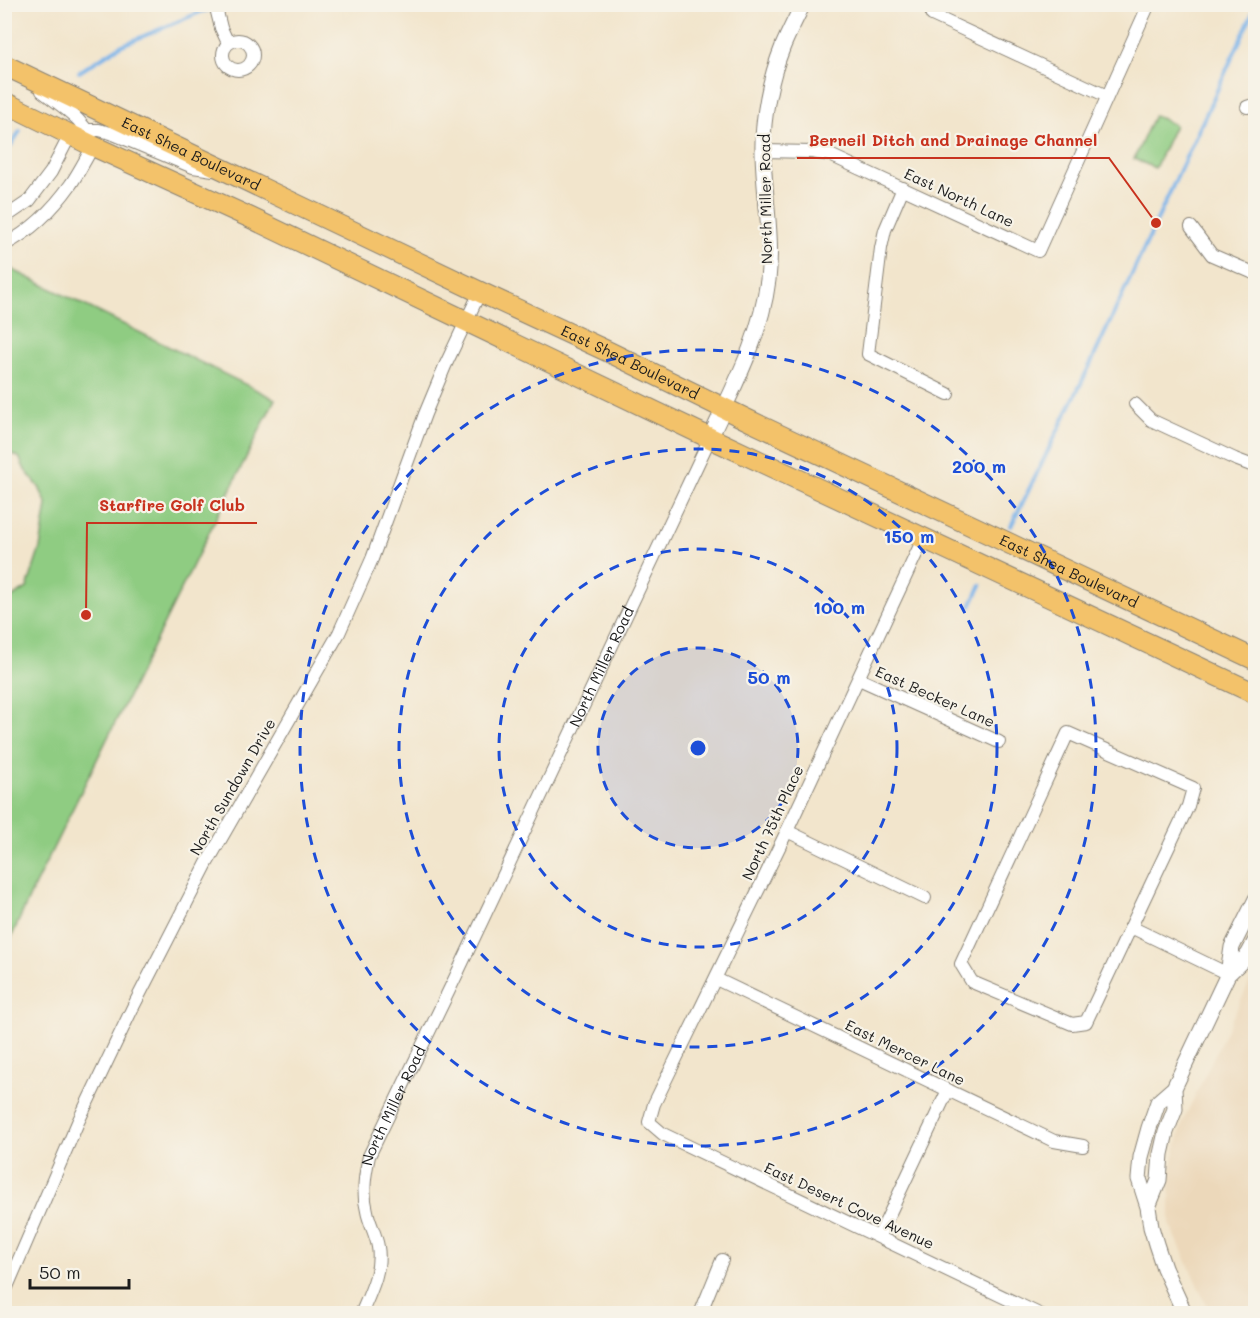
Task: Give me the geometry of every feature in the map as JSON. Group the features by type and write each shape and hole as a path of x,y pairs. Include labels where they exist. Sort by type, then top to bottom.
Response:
{"main road":[{"name":"East Shea Boulevard","path":"4,65 1256,660"},
{"name":"East Shea Boulevard","path":"4,102 83,137 710,438 1256,694"},
{"path":"1161,649 1173,622"}],"street":[{"path":"215,4 220,28 228,43"},
{"name":"North Miller Road","path":"361,1314 376,1274 378,1249 374,1228 367,1212 364,1183 369,1156 752,347 765,300 769,254 763,151 767,105 783,47 803,4"},
{"path":"932,15 1107,96 1149,4"},
{"path":"4,245 14,240 47,213 71,184 83,137 70,113 23,75"},
{"name":"East North Lane","path":"763,151 812,152 830,155 1038,251 1107,96"},
{"path":"4,218 29,201 51,172 83,137 99,130 193,167 232,173"},
{"path":"903,188 885,230 868,354 948,394"},
{"path":"1191,227 1212,255 1256,274"},
{"name":"North Sundown Drive","path":"4,1294 78,1122 132,1009 207,863 339,633 372,559 429,405 480,292"},
{"path":"1135,404 1151,420 1256,467"},
{"name":"North 75th Place","path":"649,1122 654,1104 859,679 924,537"},
{"name":"East Becker Lane","path":"859,679 999,742"},
{"path":"1068,733 1193,788 1188,806 1131,927 1086,1022 1072,1024 972,982 961,964 1068,733"},
{"path":"786,831 925,898"},
{"path":"1185,1314 1164,1268 1151,1227 1148,1207 1159,1180 1166,1132 1175,1110 1174,1088 1228,974 1232,947 1256,899"},
{"path":"1131,927 1228,974"},
{"path":"1228,974 1248,955 1256,940"},
{"name":"East Mercer Lane","path":"716,979 1054,1141 1083,1146"},
{"path":"879,1236 948,1090"},
{"name":"East Desert Cove Avenue","path":"649,1122 663,1134 1039,1314"},
{"path":"700,1314 722,1260"}],"shaded area":[{"path":"1255,971 1255,1313 1210,1313 1170,1224 1170,1173 1183,1121"}],"green space":[{"path":"1154,115 1175,125 1155,168 1134,159"},
{"path":"5,266 275,399 35,885 5,951 5,602 27,588 40,548 47,505 39,487 25,470 19,457 5,451"}],"waterway":[{"path":"79,72 120,46 203,11 236,4"},
{"path":"1011,526 1091,363 1256,6"},
{"path":"4,156 20,131"},
{"path":"971,606 981,585"}],"place":[{"name":"Berneil Ditch and Drainage Channel","path":"1156,223"},
{"name":"Starfire Golf Club","path":"86,615"}]}
